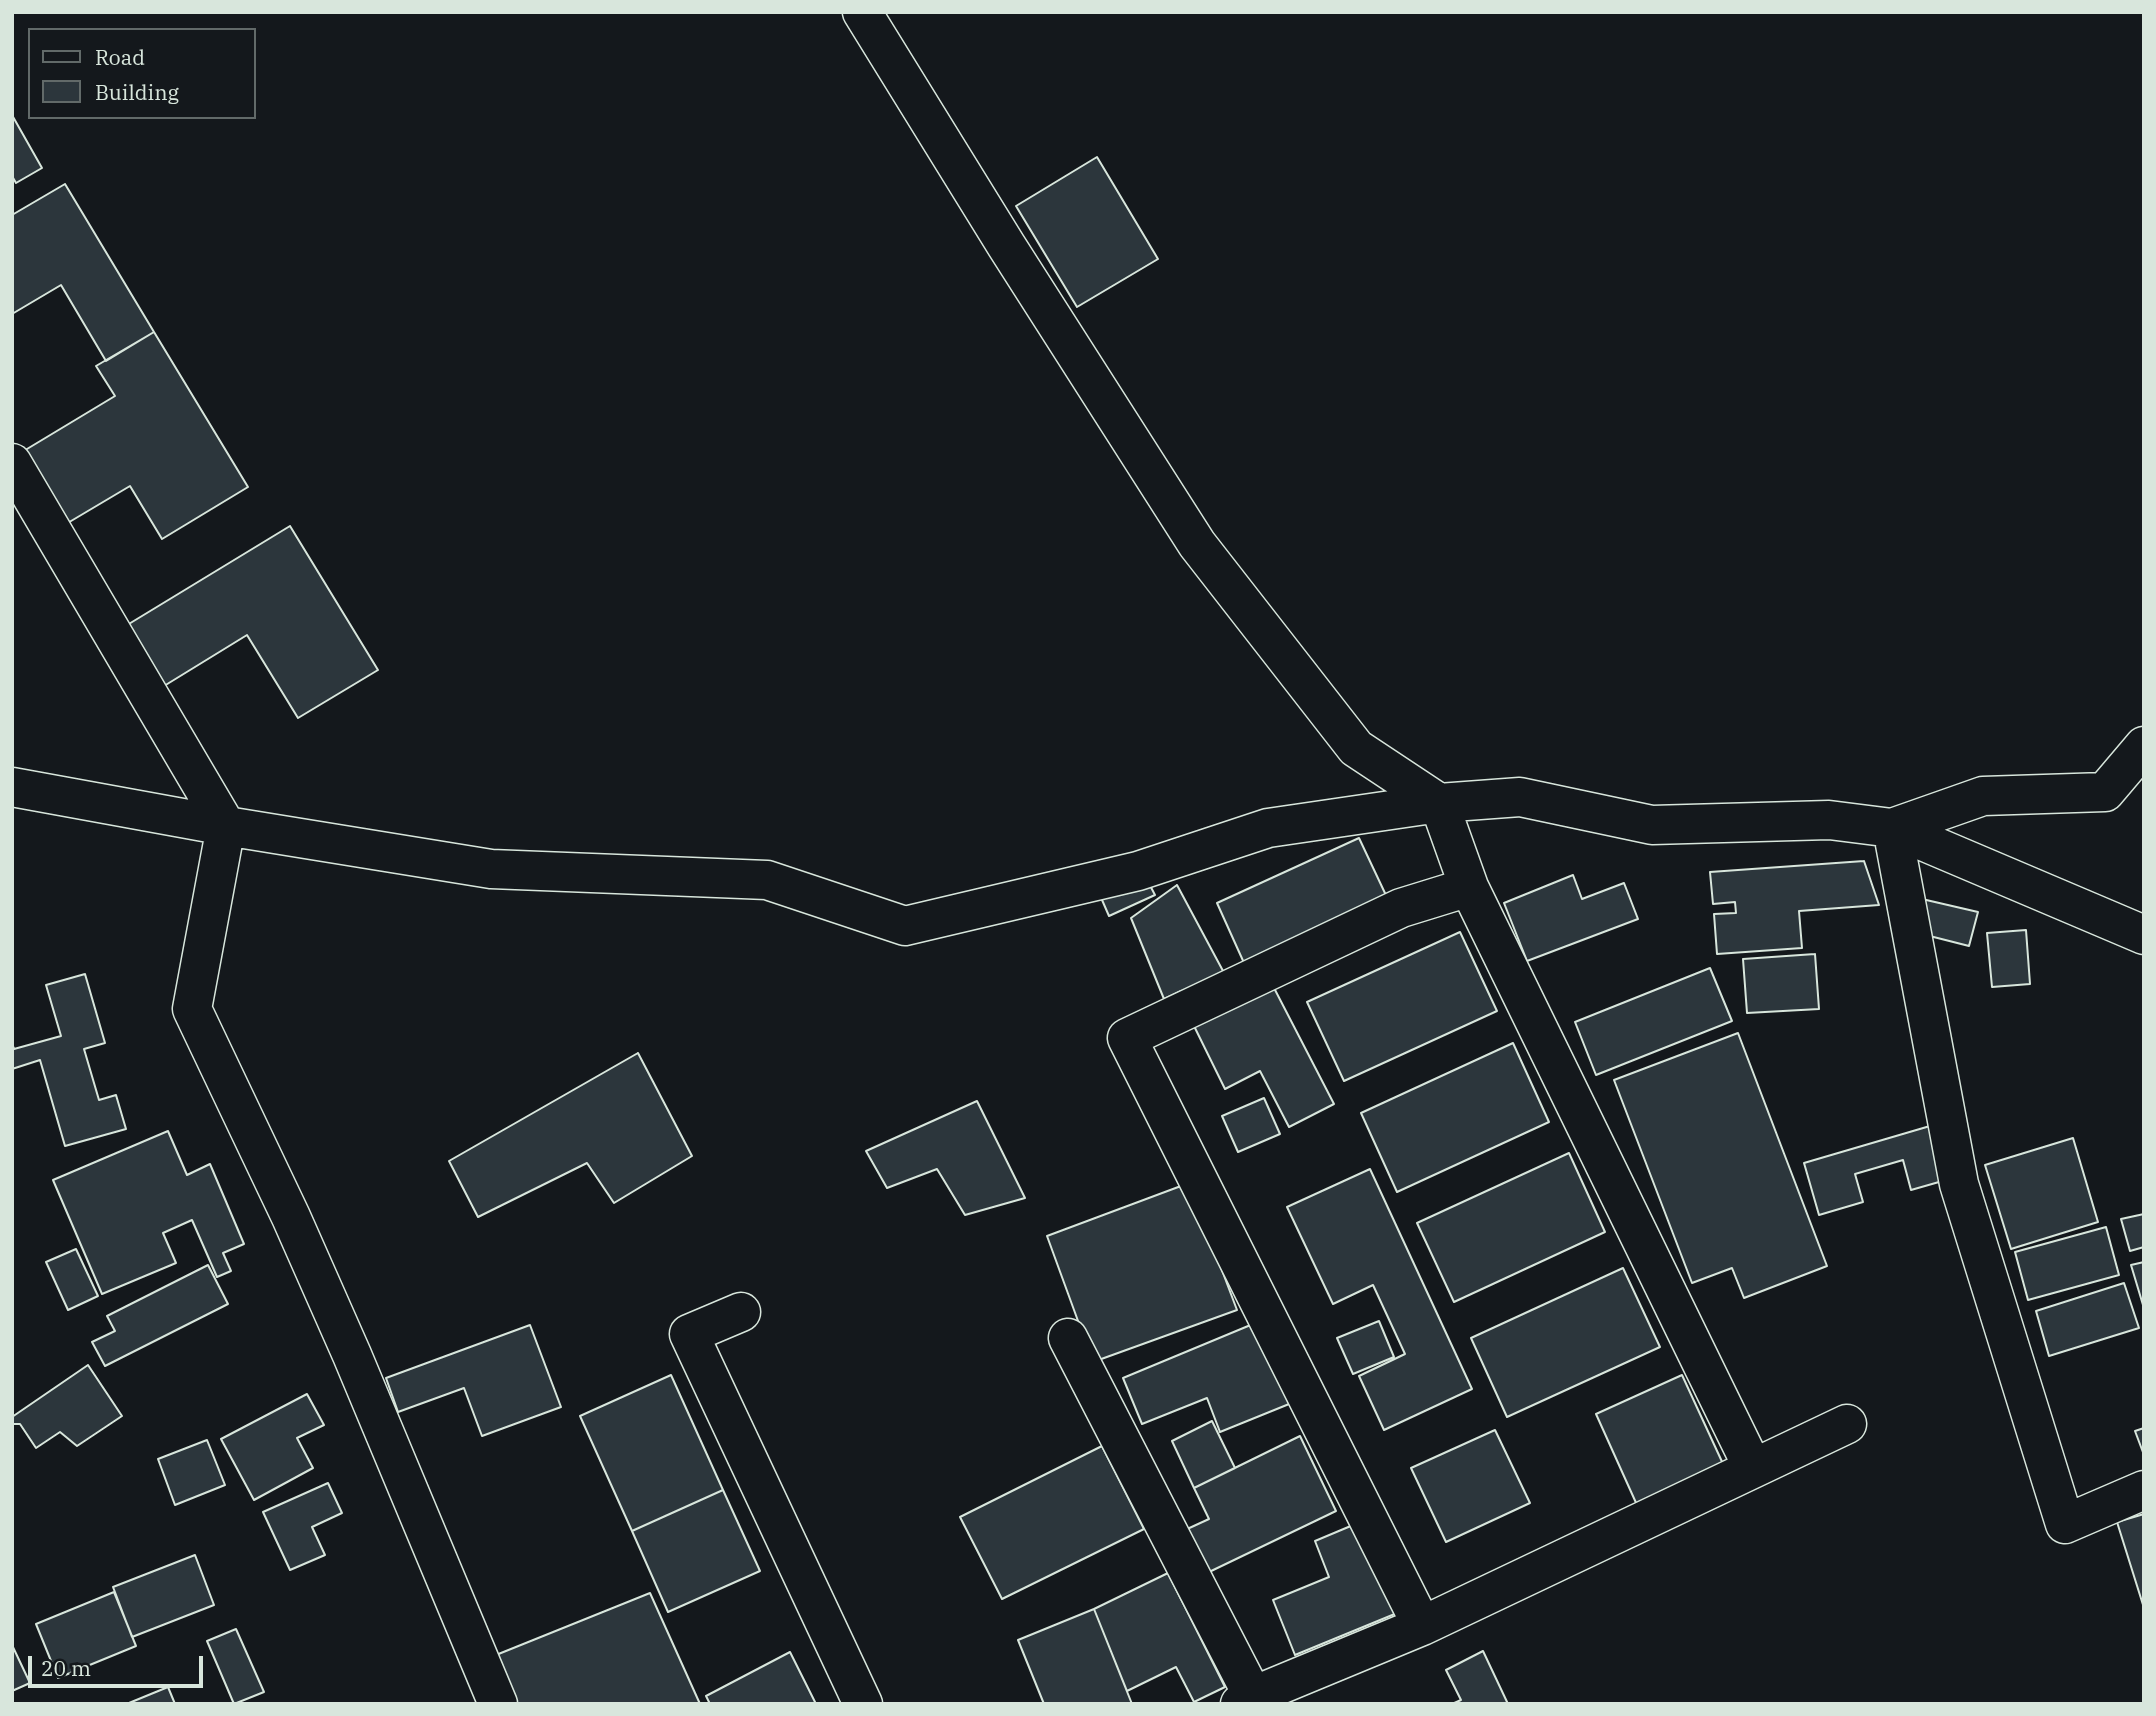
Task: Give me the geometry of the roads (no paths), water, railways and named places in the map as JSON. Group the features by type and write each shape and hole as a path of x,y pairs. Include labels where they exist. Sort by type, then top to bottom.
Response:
{"street":[{"path":"862,12 1006,245 1198,544 1356,748 1439,803 1469,887 1754,1468"},
{"path":"12,463 226,825 192,1009 291,1217 352,1355 498,1704"},
{"path":"1892,828 1983,796 2105,792 2144,746"},
{"path":"12,787 491,869 767,880 905,926 1138,871 1268,828 1439,803 1520,797 1652,825 1829,820 1892,828 2144,935"},
{"path":"1892,828 1959,1184 2065,1524 2144,1490"},
{"path":"1422,1626 1127,1038 1401,908 1469,887"},
{"path":"741,1312 689,1334 863,1704"},
{"path":"1068,1338 1247,1700 1422,1626 1847,1423"}]}
